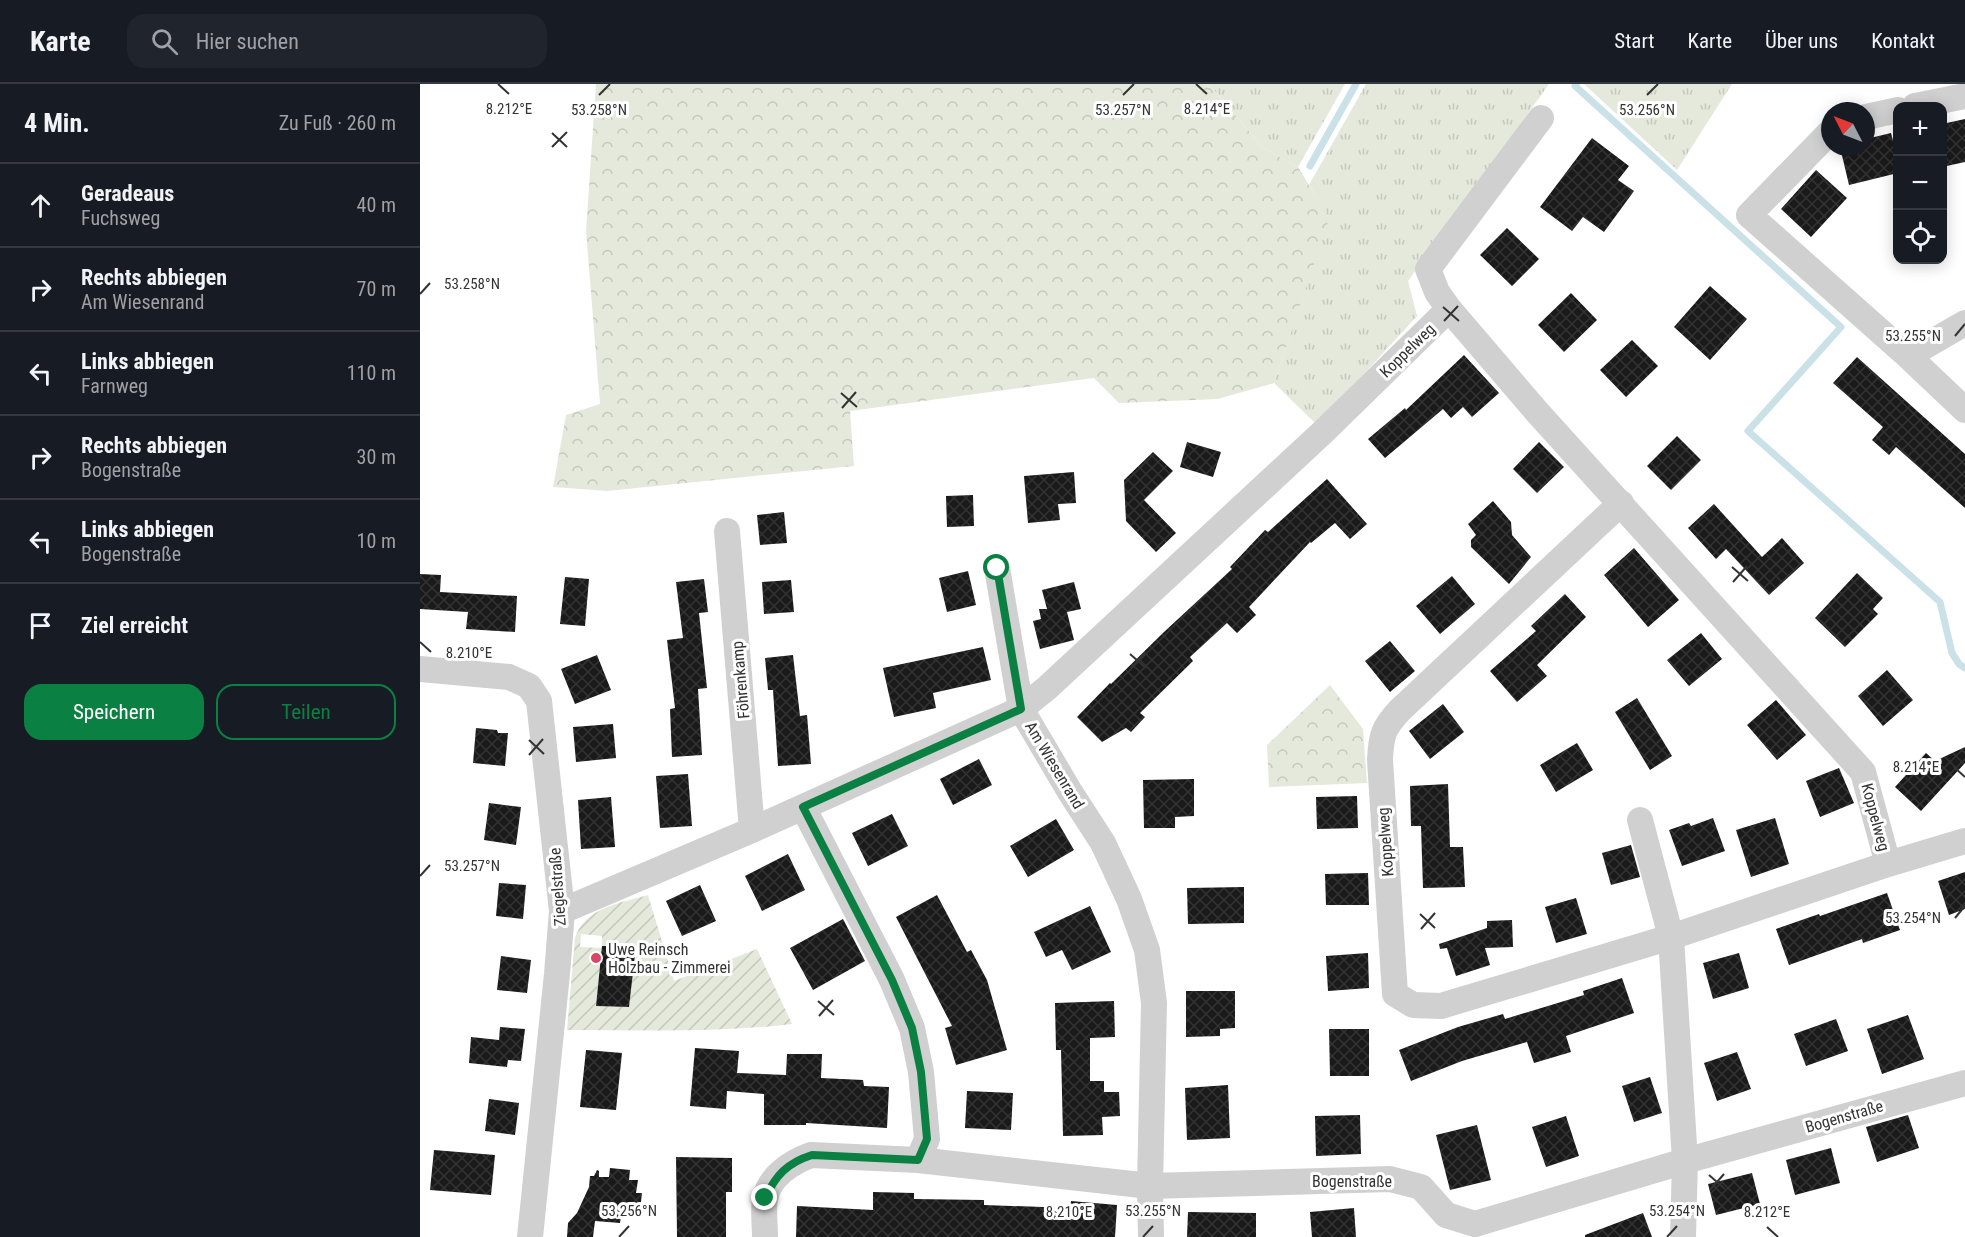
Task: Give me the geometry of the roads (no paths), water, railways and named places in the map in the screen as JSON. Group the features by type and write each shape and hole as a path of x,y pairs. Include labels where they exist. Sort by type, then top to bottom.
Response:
{"street":[{"path":"1935,102 1965,96"},
{"path":"1875,115 1893,111"},
{"name":"Koppelweg","path":"1541,118 1428,269 1437,292 1538,413 1863,772 1888,864"},
{"path":"1821,141 1749,215 1908,356 1965,410"},
{"name":"Koppelweg","path":"1021,709 1047,688 1323,432 1449,309"},
{"path":"1908,356 1965,323"},
{"name":"Koppelweg","path":"1621,503 1389,722 1381,740 1380,760 1395,994 1413,1005 1441,1006 1671,938 1888,864 1965,842"},
{"name":"Föhrenkamp","path":"727,531 752,830"},
{"path":"997,568 1021,709"},
{"name":"Ziegelstraße","path":"420,669 509,676 528,686 539,701 562,911 530,1237"},
{"name":"Am Wiesenrand","path":"562,911 752,830 1021,709 1103,843 1130,899 1147,950 1154,1004 1151,1237"},
{"path":"803,807 892,980 912,1028 921,1072 927,1139 918,1160"},
{"path":"1640,820 1671,938 1685,1161 1683,1237"},
{"name":"Bogenstraße","path":"765,1237 765,1198 773,1180 797,1160 812,1155 918,1160 1150,1186 1390,1179 1421,1187 1446,1215 1475,1224 1685,1161 1965,1083"}],"waterway":[{"path":"1310,166 1356,84"},
{"path":"1576,85 1841,327 1748,431 1940,602 1952,653 1959,664 1965,668"}],"place":[{"name":"Uwe Reinsch Holzbau - Zimmerei","path":"596,958"}]}
